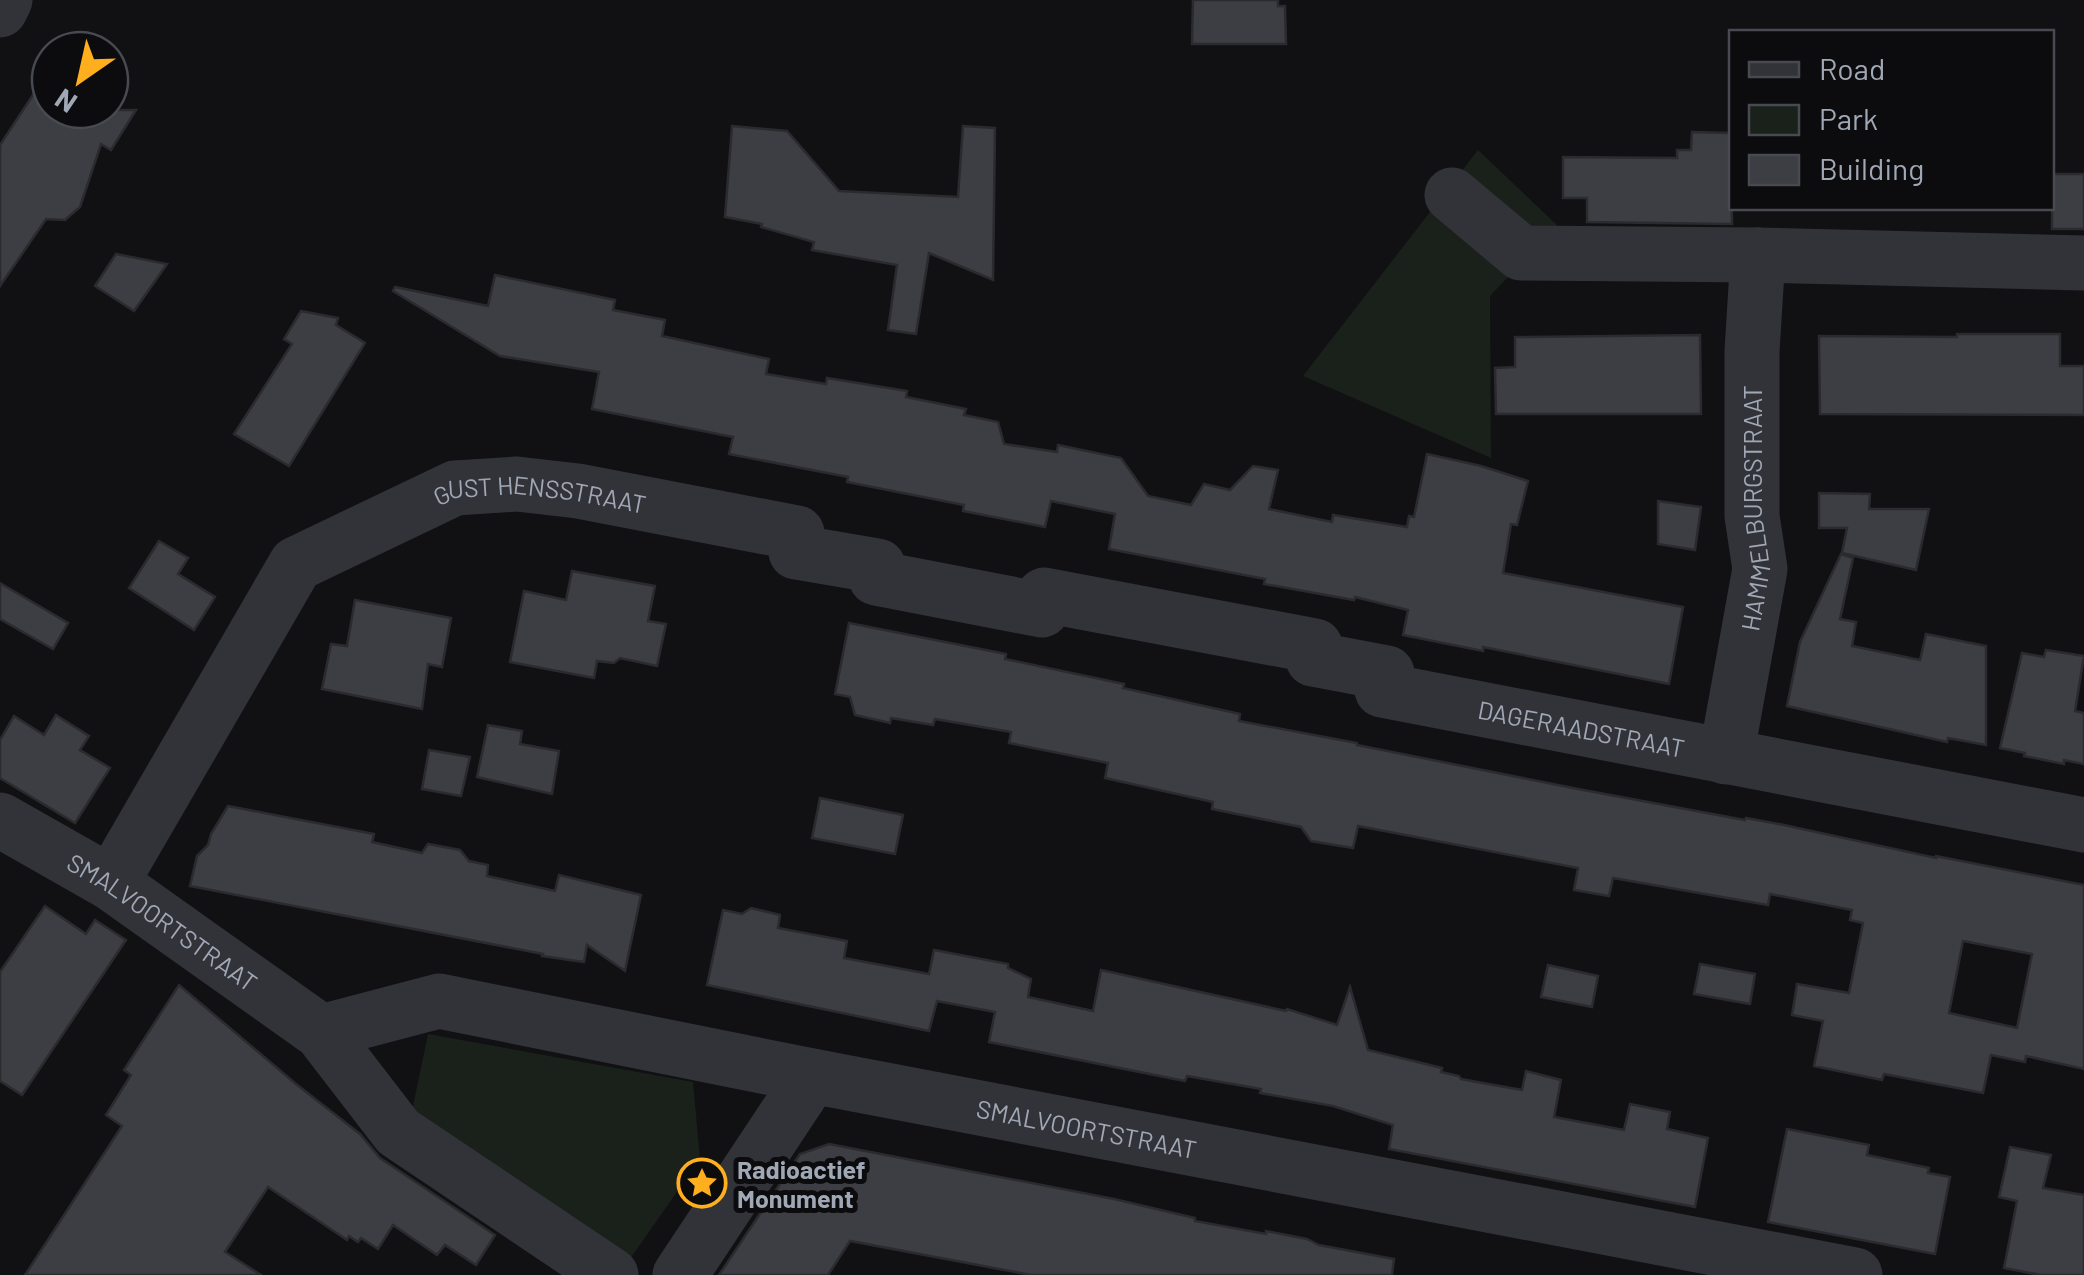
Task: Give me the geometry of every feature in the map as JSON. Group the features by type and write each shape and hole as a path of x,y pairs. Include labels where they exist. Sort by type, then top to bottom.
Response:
{"street":[{"path":"0,10 5,0"},
{"path":"1452,195 1521,253 2084,262"},
{"name":"HAMMELBURGSTRAAT","path":"1726,757 1760,568 1752,516 1752,351 1758,254"},
{"name":"GUST HENSSTRAAT","path":"111,883 296,564 455,488 517,484 578,491 797,533 796,552 878,566 876,578 1042,610 1044,595 1114,607"},
{"name":"DAGERAADSTRAAT","path":"1114,607 1315,646 1312,660 1387,673 1382,690 2084,826"},
{"name":"SMALVOORTSTRAAT","path":"0,820 111,883 321,1032 398,1132 611,1275"},
{"name":"SMALVOORTSTRAAT","path":"321,1032 439,1001 1855,1275"},
{"path":"680,1275 812,1076"}],"green space":[{"path":"1478,150 1557,225 1490,296 1491,458 1303,376"},
{"path":"428,1034 693,1082 700,1159 630,1259 412,1111"}],"building":[{"path":"1193,0 1278,0 1278,6 1285,6 1286,44 1192,44"},
{"path":"30,99 30,130 124,130 111,150 101,144 80,207 65,220 46,219 0,286 0,145"},
{"path":"732,126 787,131 839,191 958,197 963,126 995,128 993,280 929,253 916,334 888,330 897,265 812,250 814,242 761,227 762,224 725,217"},
{"path":"1692,132 1729,133 1732,224 1587,222 1587,198 1563,198 1563,157 1677,158 1677,150 1691,150"},
{"path":"2054,174 2084,174 2084,229 2052,229"},
{"path":"116,254 167,264 134,311 95,286"},
{"path":"495,275 615,300 613,310 665,320 662,336 769,359 766,374 826,384 827,378 907,391 906,397 966,409 964,415 998,422 1004,444 1057,452 1058,445 1121,458 1148,496 1191,505 1204,484 1230,490 1253,466 1278,470 1269,509 1332,522 1333,515 1407,527 1409,516 1414,517 1427,454 1528,481 1517,525 1511,524 1503,573 1683,607 1669,684 1403,635 1408,610 1355,597 1354,600 1264,584 1265,579 1109,549 1115,514 1051,501 1045,527 963,511 964,505 847,482 848,477 729,454 733,437 592,409 599,372 500,356 393,291 395,287 488,306"},
{"path":"301,311 338,318 336,325 365,343 289,466 234,434 292,344 284,339"},
{"path":"2060,334 2060,366 2084,366 2084,415 1820,414 1819,336"},
{"path":"1700,335 1701,414 1496,414 1495,368 1515,367 1515,337"},
{"path":"1819,493 1870,494 1869,509 1929,509 1916,570 1842,553 1847,528 1819,528"},
{"path":"1658,501 1701,507 1695,550 1658,544"},
{"path":"159,541 188,558 178,574 215,597 194,630 129,588"},
{"path":"1841,554 1853,558 1840,619 1856,622 1852,646 1920,660 1926,634 1986,646 1986,745 1948,738 1947,742 1787,706 1800,642"},
{"path":"572,571 655,586 648,621 666,624 657,666 620,658 614,663 597,661 594,678 510,662 524,591 566,600"},
{"path":"0,583 68,623 53,649 0,619"},
{"path":"355,600 451,618 442,667 428,664 422,709 322,689 331,644 347,646"},
{"path":"849,623 1006,654 1005,659 1240,714 1239,721 2084,885 2084,1069 2026,1056 2025,1062 1991,1055 1983,1093 1884,1074 1882,1080 1814,1066 1823,1021 1792,1015 1797,984 1849,993 1863,923 1850,920 1852,910 1770,894 1768,905 1613,878 1609,896 1574,890 1578,868 1358,826 1353,848 1311,841 1301,827 1212,809 1213,802 1105,778 1108,763 1009,743 1011,732 935,719 933,725 891,718 890,723 855,715 850,697 835,694","holes":["1963,941 2032,954 2017,1028 1949,1013"]},
{"path":"2046,650 2084,656 2075,711 2084,713 2084,764 2064,760 2064,764 2000,748 2022,653 2044,657"},
{"path":"56,715 89,736 80,750 110,768 75,823 0,778 0,740 14,716 44,735"},
{"path":"488,725 522,731 520,744 559,751 552,794 477,777"},
{"path":"429,750 470,757 461,796 422,789"},
{"path":"820,798 903,815 895,854 812,838"},
{"path":"228,806 374,834 372,842 422,853 428,844 460,850 469,861 488,865 487,876 555,891 559,875 641,895 625,971 587,945 584,962 542,956 190,886 197,856 208,845"},
{"path":"45,906 86,934 95,920 126,940 22,1095 0,1081 0,972"},
{"path":"751,908 780,915 778,928 847,941 844,958 929,974 934,950 1008,964 1008,968 1031,979 1028,997 1093,1011 1101,970 1287,1009 1337,1025 1350,987 1368,1050 1442,1068 1441,1072 1461,1079 1522,1090 1526,1071 1561,1080 1554,1117 1624,1130 1630,1104 1670,1112 1667,1129 1708,1138 1695,1207 1389,1149 1393,1125 1333,1106 1260,1093 1261,1089 1187,1076 1185,1081 989,1042 995,1012 937,1001 929,1031 707,985 723,910 742,914"},
{"path":"1700,964 1755,974 1750,1004 1694,994"},
{"path":"1548,965 1598,976 1592,1007 1541,997"},
{"path":"179,985 360,1134 380,1158 495,1235 476,1265 445,1245 437,1255 393,1225 378,1249 361,1238 358,1242 349,1236 347,1240 268,1187 225,1252 261,1275 25,1275 122,1126 106,1115 131,1075 124,1070"},
{"path":"1787,1129 1869,1145 1867,1155 1929,1168 1928,1173 1950,1177 1935,1254 1768,1222"},
{"path":"829,1144 1394,1259 1392,1275 1031,1275 850,1241 828,1275 719,1275 800,1154"},
{"path":"2010,1147 2051,1155 2043,1188 2084,1195 2084,1275 2041,1275 2004,1268 2017,1201 1999,1197"}],"place":[{"name":"Radioactief Monument","path":"702,1183"}]}
